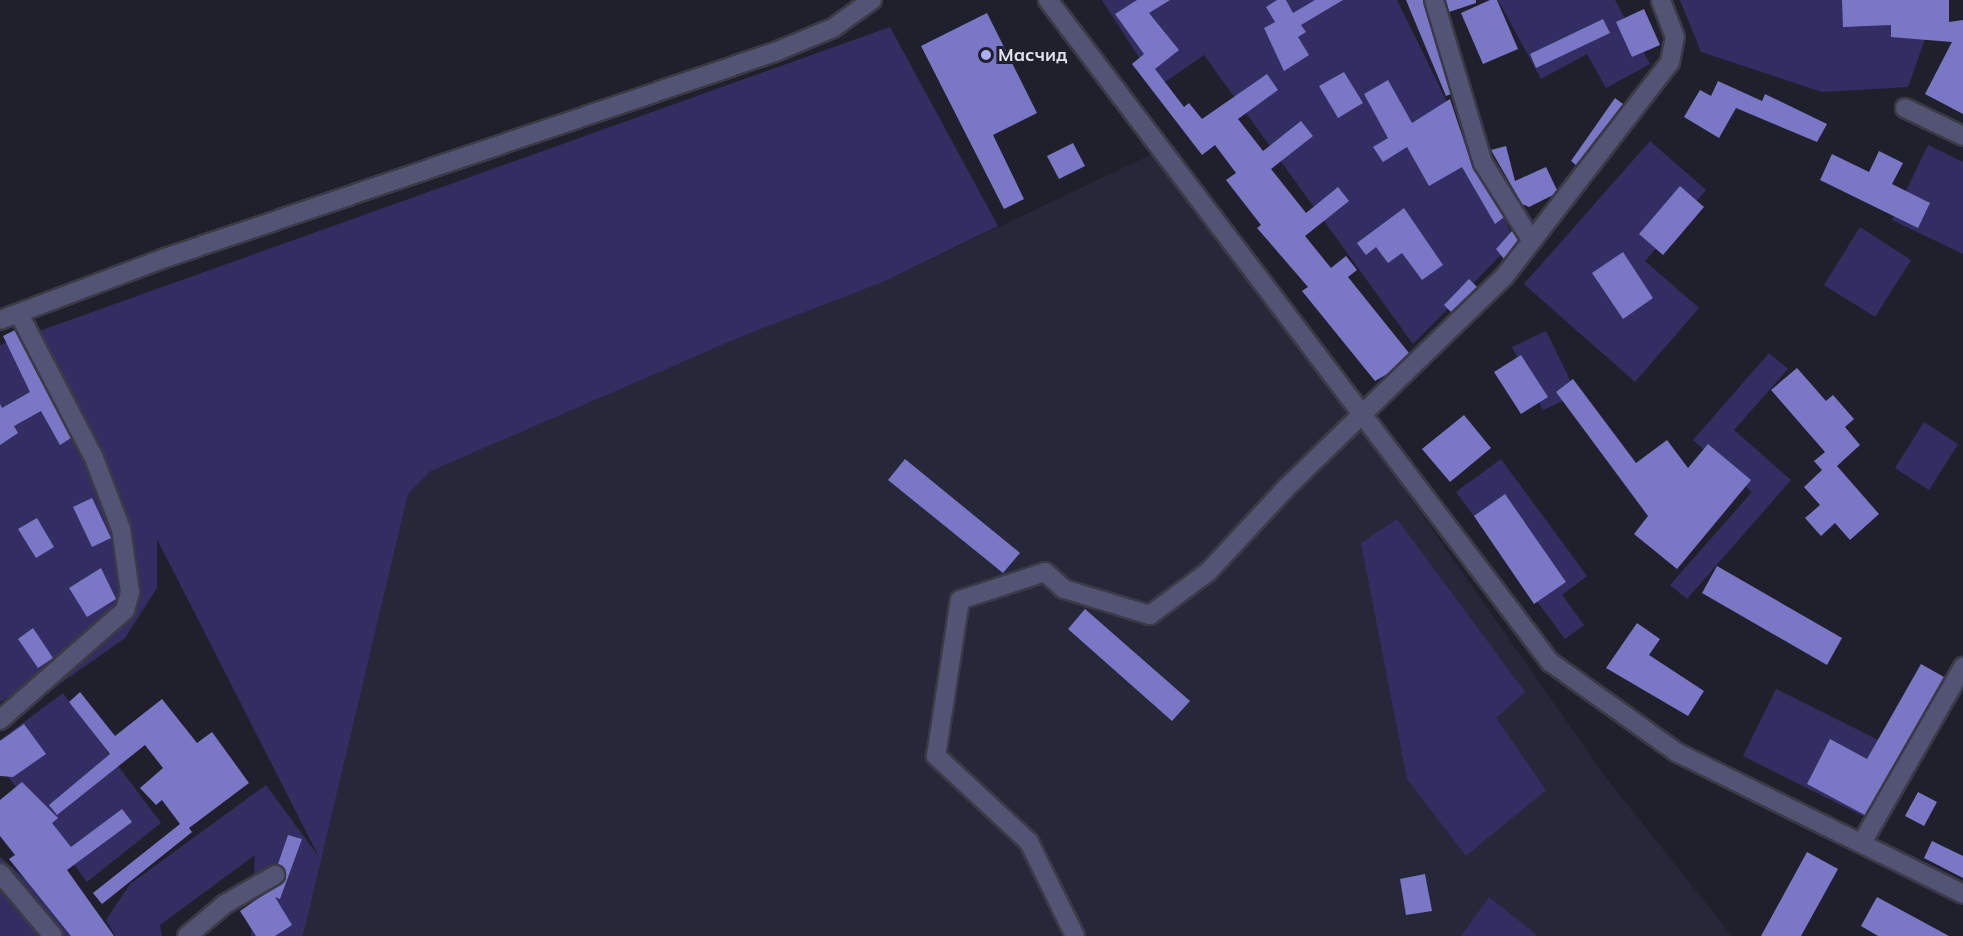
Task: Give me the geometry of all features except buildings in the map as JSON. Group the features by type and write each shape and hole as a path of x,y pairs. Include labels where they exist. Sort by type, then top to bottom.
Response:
{"street":[{"path":"0,320 165,258 776,52 833,28 872,0"},
{"path":"1048,0 1365,416 1524,632 1575,684 1676,753 1863,841 1963,894"},
{"path":"1434,0 1483,163 1532,241"},
{"path":"1075,936 1029,842 936,756 960,600 1045,572 1064,589 1150,615 1208,572 1285,489 1365,416 1504,277 1670,62 1675,37 1661,0"},
{"path":"1905,108 1963,136"},
{"path":"0,720 125,610 130,592 121,529 94,458 19,314"},
{"path":"1863,841 1963,667"},
{"path":"0,873 53,936"},
{"path":"187,936 225,904 275,875"}],"shaded area":[{"path":"1102,0 1397,0 1515,241 1413,344 1204,55 1158,87"},
{"path":"1498,0 1615,0 1650,64 1606,88 1587,54 1541,79"},
{"path":"1680,0 1939,0 1908,87 1822,92 1701,52"},
{"path":"890,27 998,226 883,282 745,335 431,471 408,494 303,936 251,936 255,855 160,925 162,936 115,936 106,920 130,884 266,785 319,857 157,539 157,588 125,638 0,726 24,687 0,702 0,345"},
{"path":"1650,141 1706,190 1645,261 1699,308 1635,382 1524,284"},
{"path":"1928,145 1963,162 1963,254 1892,220"},
{"path":"1165,148 1607,779 1732,936 303,936 408,494 431,471 745,335 883,282"},
{"path":"1860,227 1911,260 1875,317 1824,285"},
{"path":"1546,331 1577,394 1543,410 1512,347"},
{"path":"1769,353 1788,369 1734,430 1791,480 1687,599 1670,585 1752,492 1693,440"},
{"path":"1924,422 1958,444 1929,490 1895,468"},
{"path":"1501,459 1587,576 1562,595 1584,625 1565,639 1456,492"},
{"path":"1397,519 1525,692 1496,718 1546,790 1466,856 1407,779 1361,543"},
{"path":"1776,689 1898,750 1865,817 1743,756"},
{"path":"63,693 161,823 87,882 0,766 0,740"},
{"path":"0,857 65,914 77,936 0,936"},
{"path":"1489,897 1538,936 1461,936"}],"place":[{"name":"Масчид","path":"986,55"}]}
